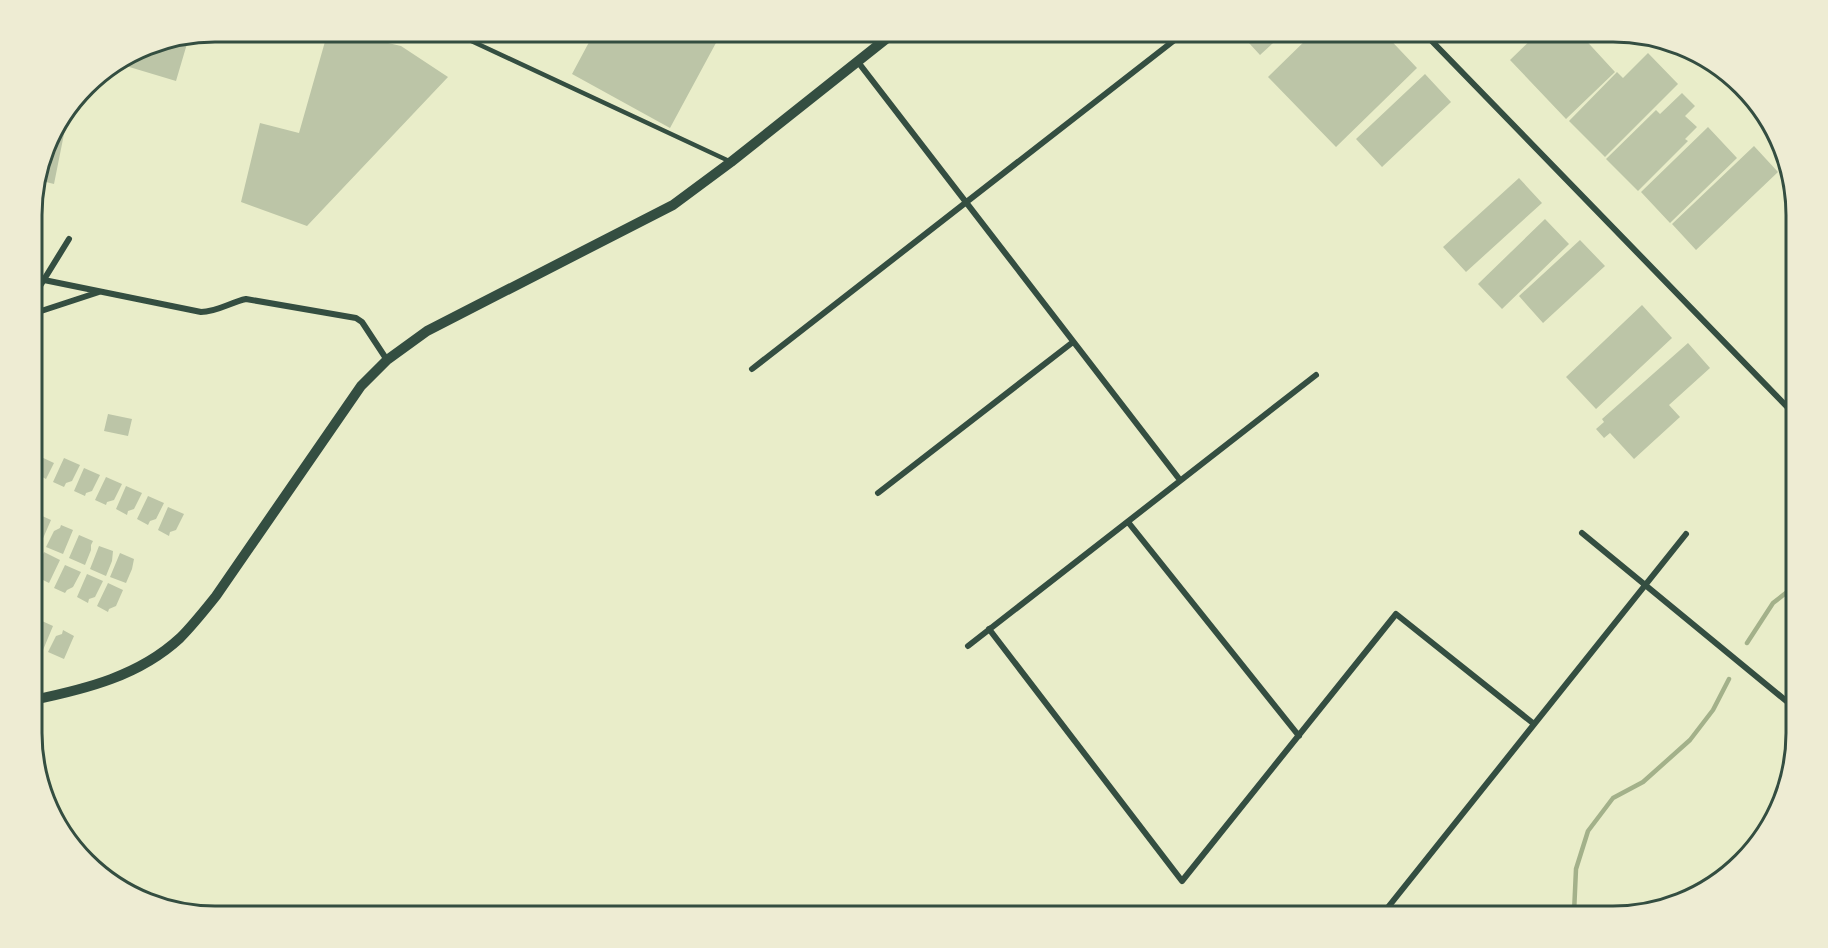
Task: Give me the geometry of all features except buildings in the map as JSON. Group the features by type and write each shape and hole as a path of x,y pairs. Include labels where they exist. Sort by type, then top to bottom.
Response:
{"street":[{"path":"42,698 107,682 156,656 178,640 216,596 346,405 387,360 407,344 451,318 655,215 689,194 883,42"},
{"path":"752,369 1172,42"},
{"path":"1432,42 1786,406"},
{"path":"858,62 1180,480"},
{"path":"42,283 69,239"},
{"path":"44,280 201,312 210,312 246,299 356,318 363,322 387,360"},
{"path":"42,311 100,291"},
{"path":"878,494 1073,342"},
{"path":"968,646 1316,375"},
{"path":"1128,522 1299,736"},
{"path":"1582,533 1786,701"},
{"path":"1389,906 1686,534"},
{"path":"989,629 1182,881 1396,614 1534,724"}],"lane":[{"path":"472,42 732,162"}],"waterway":[{"path":"1747,643 1773,603 1786,593"},
{"path":"1574,906 1576,869 1588,831 1613,798 1643,782 1690,740 1713,710 1729,679"}]}
